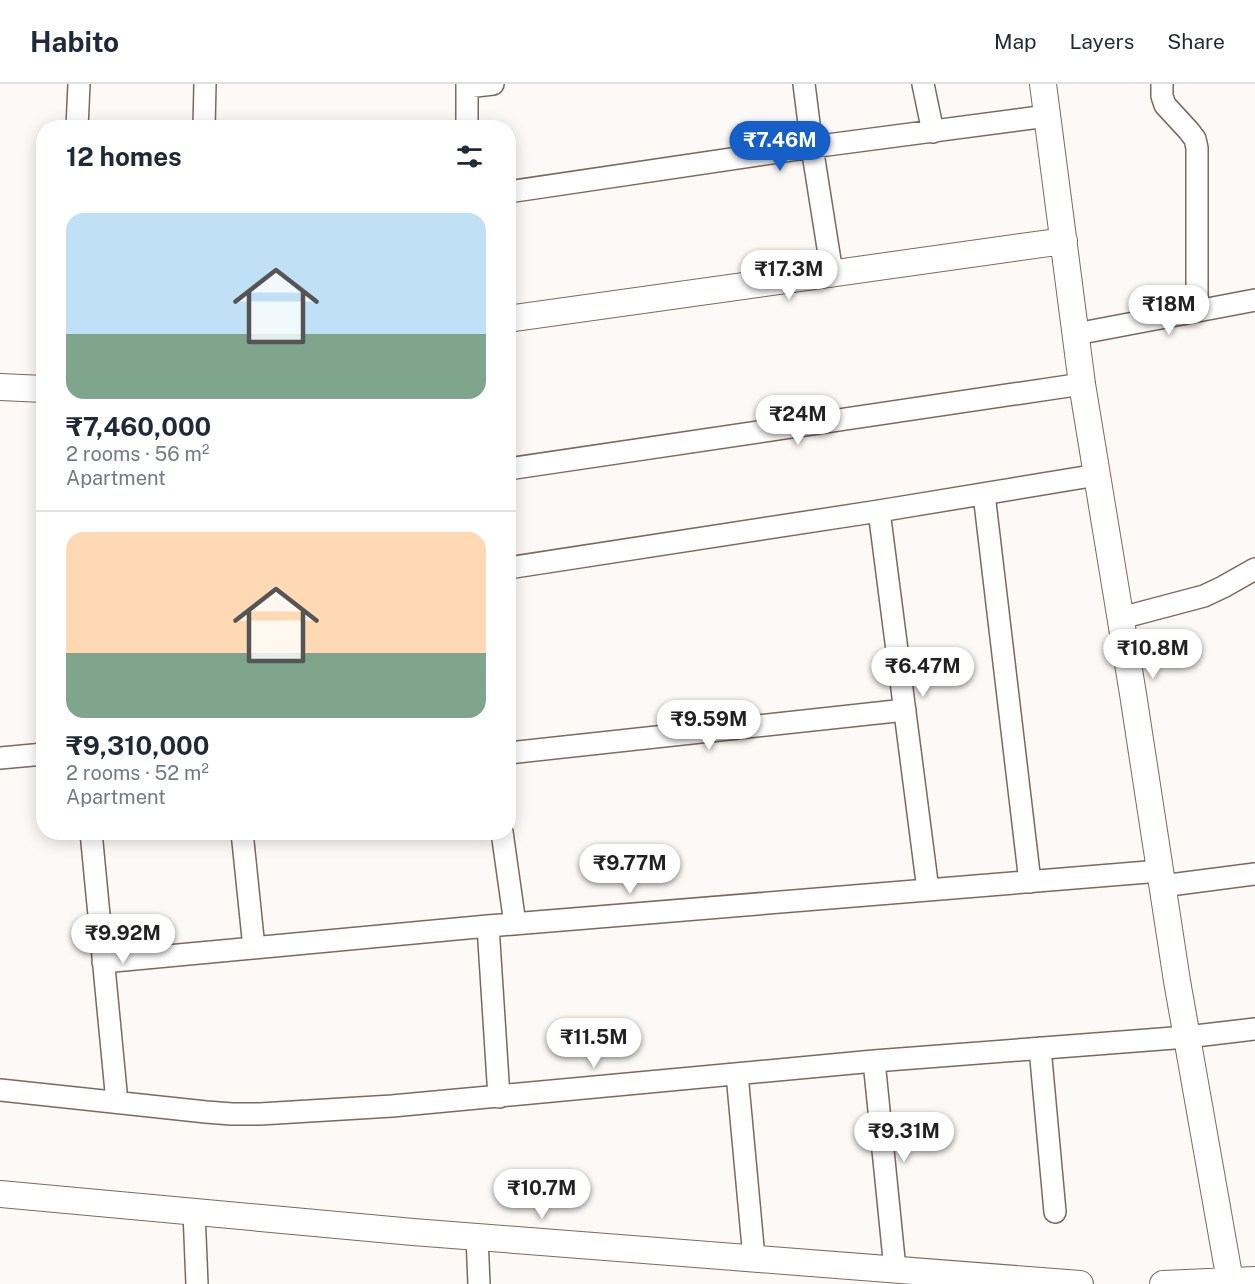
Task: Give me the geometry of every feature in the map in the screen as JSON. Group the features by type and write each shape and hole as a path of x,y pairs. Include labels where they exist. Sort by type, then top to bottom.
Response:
{"street":[{"path":"77,120 79,84"},
{"path":"204,120 205,84"},
{"path":"467,120 467,85 493,84"},
{"path":"804,84 832,273"},
{"path":"923,84 933,132"},
{"path":"1043,84 1082,384 1187,1037 1239,1282 1163,1284"},
{"path":"1162,84 1165,105 1195,139 1197,148 1197,311"},
{"path":"516,191 812,147 1047,116"},
{"path":"516,319 1064,241"},
{"path":"1076,334 1255,300"},
{"path":"516,468 1082,384"},
{"path":"0,387 36,389"},
{"path":"516,567 1097,475"},
{"path":"984,494 1030,882"},
{"path":"879,511 928,890"},
{"path":"1121,618 1204,596 1223,588 1255,569"},
{"path":"516,752 905,710"},
{"path":"0,758 36,755"},
{"path":"92,840 117,1102"},
{"path":"243,840 254,948"},
{"path":"503,840 515,924"},
{"path":"103,962 488,926 1030,882 1255,874"},
{"path":"488,926 499,1097"},
{"path":"0,1090 232,1114 392,1106 874,1061 1187,1037 1255,1029"},
{"path":"1040,1048 1055,1212"},
{"path":"874,1061 895,1269"},
{"path":"737,1074 754,1258"},
{"path":"0,1194 477,1237 1080,1284"},
{"path":"194,1212 197,1284"},
{"path":"477,1237 478,1284"}]}
